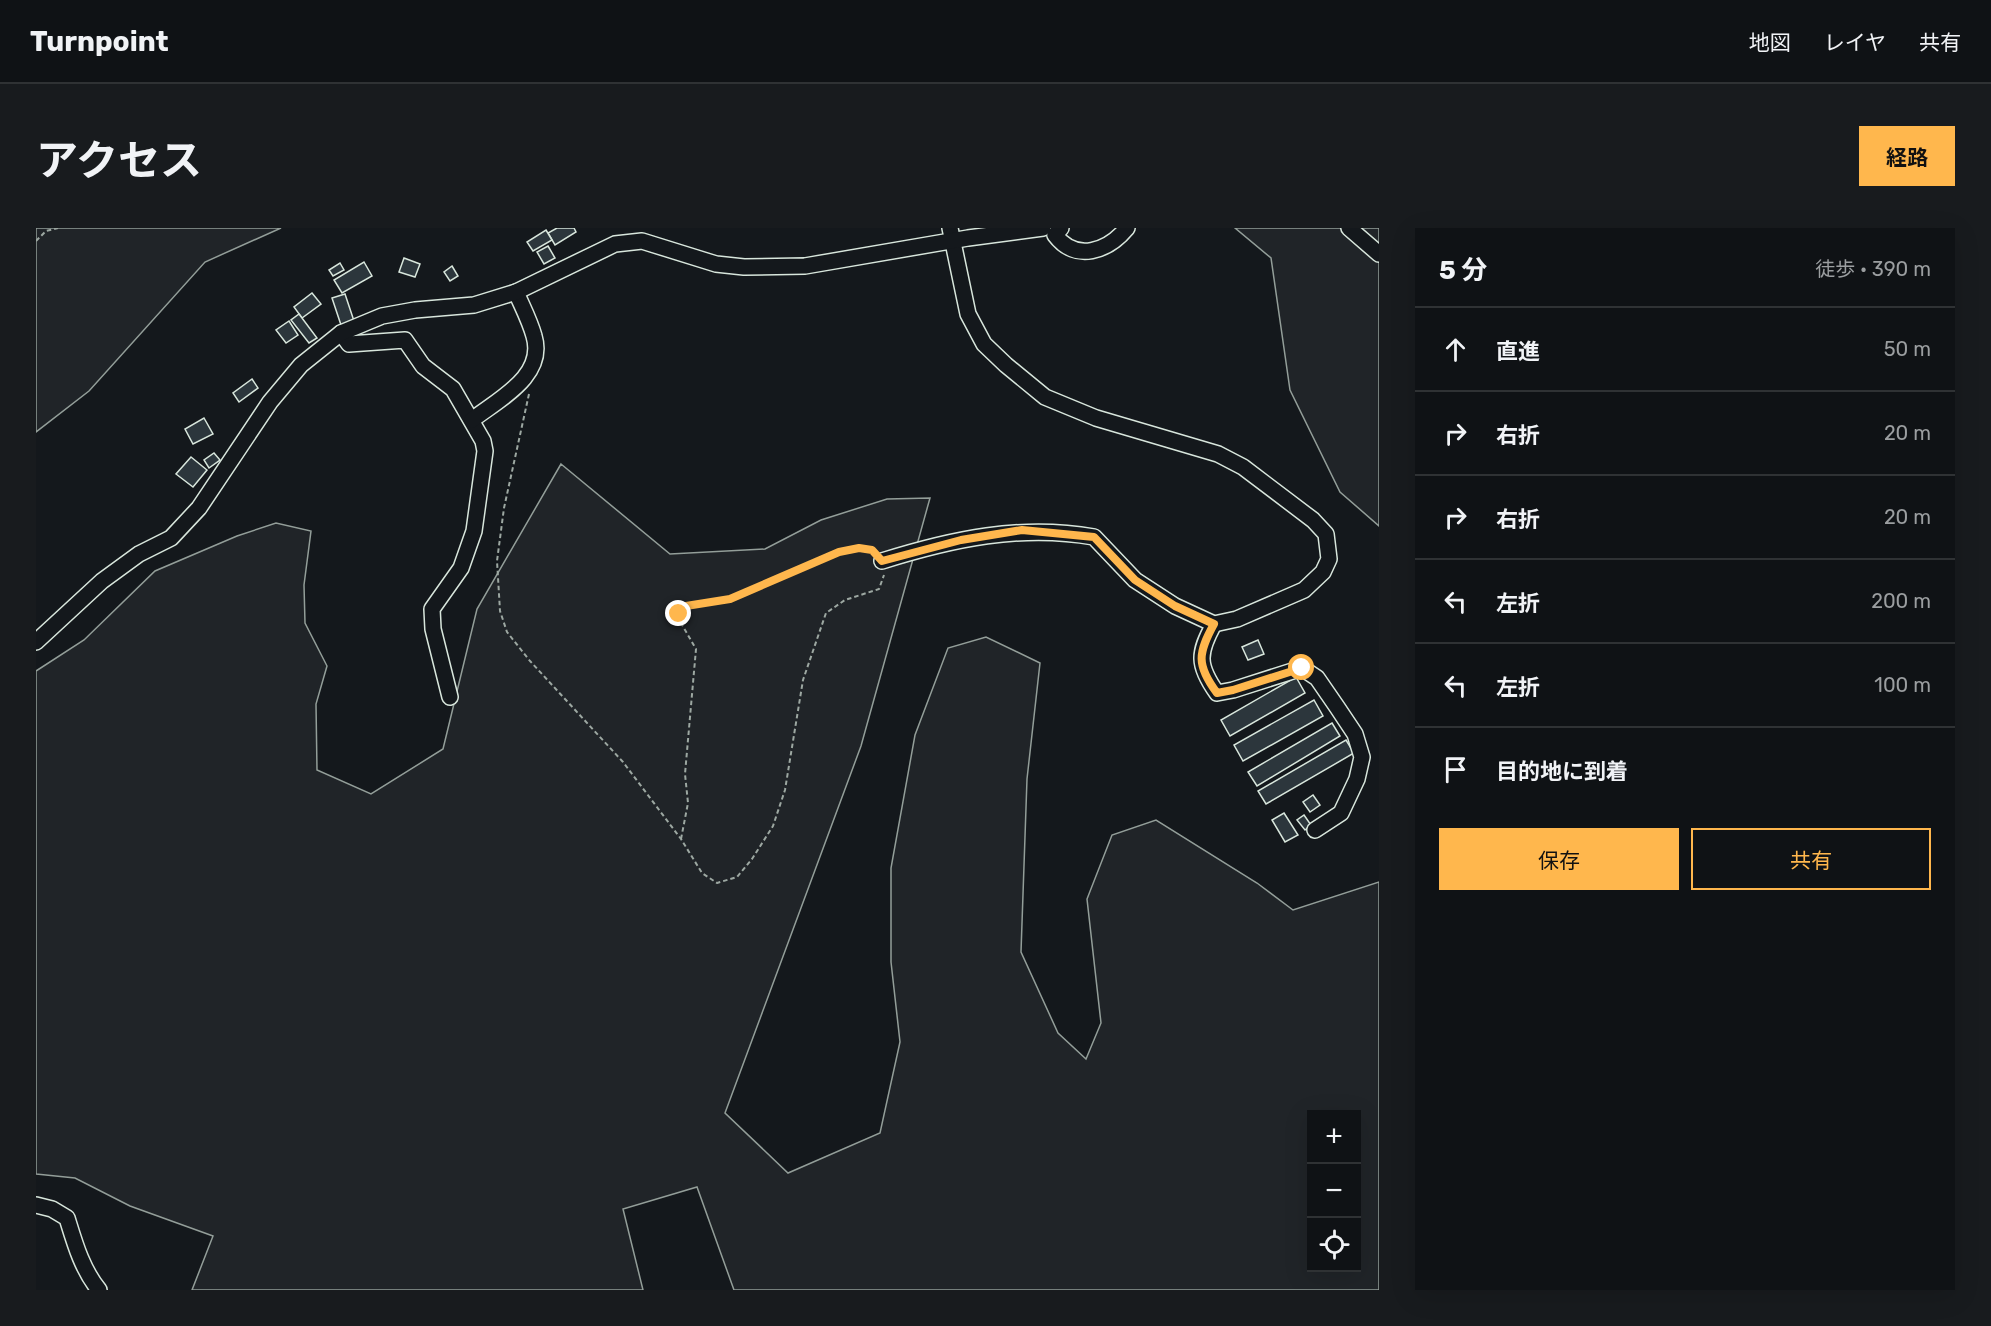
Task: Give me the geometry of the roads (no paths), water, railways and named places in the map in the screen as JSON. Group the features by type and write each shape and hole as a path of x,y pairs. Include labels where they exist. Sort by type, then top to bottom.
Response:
{"street":[{"path":"36,642 102,581 139,554 171,538 205,499 270,402 301,365 341,333 382,316 415,310 474,305 516,292 615,244 642,241 716,264 764,267 804,266 952,234 1043,228"},
{"path":"1061,228 1055,235 1061,244 1075,251 1096,252 1117,239 1127,228"},
{"path":"1349,228 1379,254"},
{"path":"882,561 961,540 1022,530 1094,537 1145,586 1175,606 1214,624 1237,620 1304,590 1323,572 1329,559 1330,548 1326,534 1313,520 1252,473 1218,454 1096,418 1045,397 984,344 968,314 952,234"},
{"path":"472,420 530,374 537,358 535,337 516,292"},
{"path":"341,333 350,344 405,340 423,366 453,389 472,420 486,451 474,531 461,568 432,609 433,629 450,697"},
{"path":"1214,624 1203,645 1201,662 1206,677 1217,693 1302,668 1317,678 1354,734 1362,757 1357,779 1341,813 1315,830"},
{"path":"36,1205 51,1209 67,1218 76,1249 89,1277 99,1290"}]}
